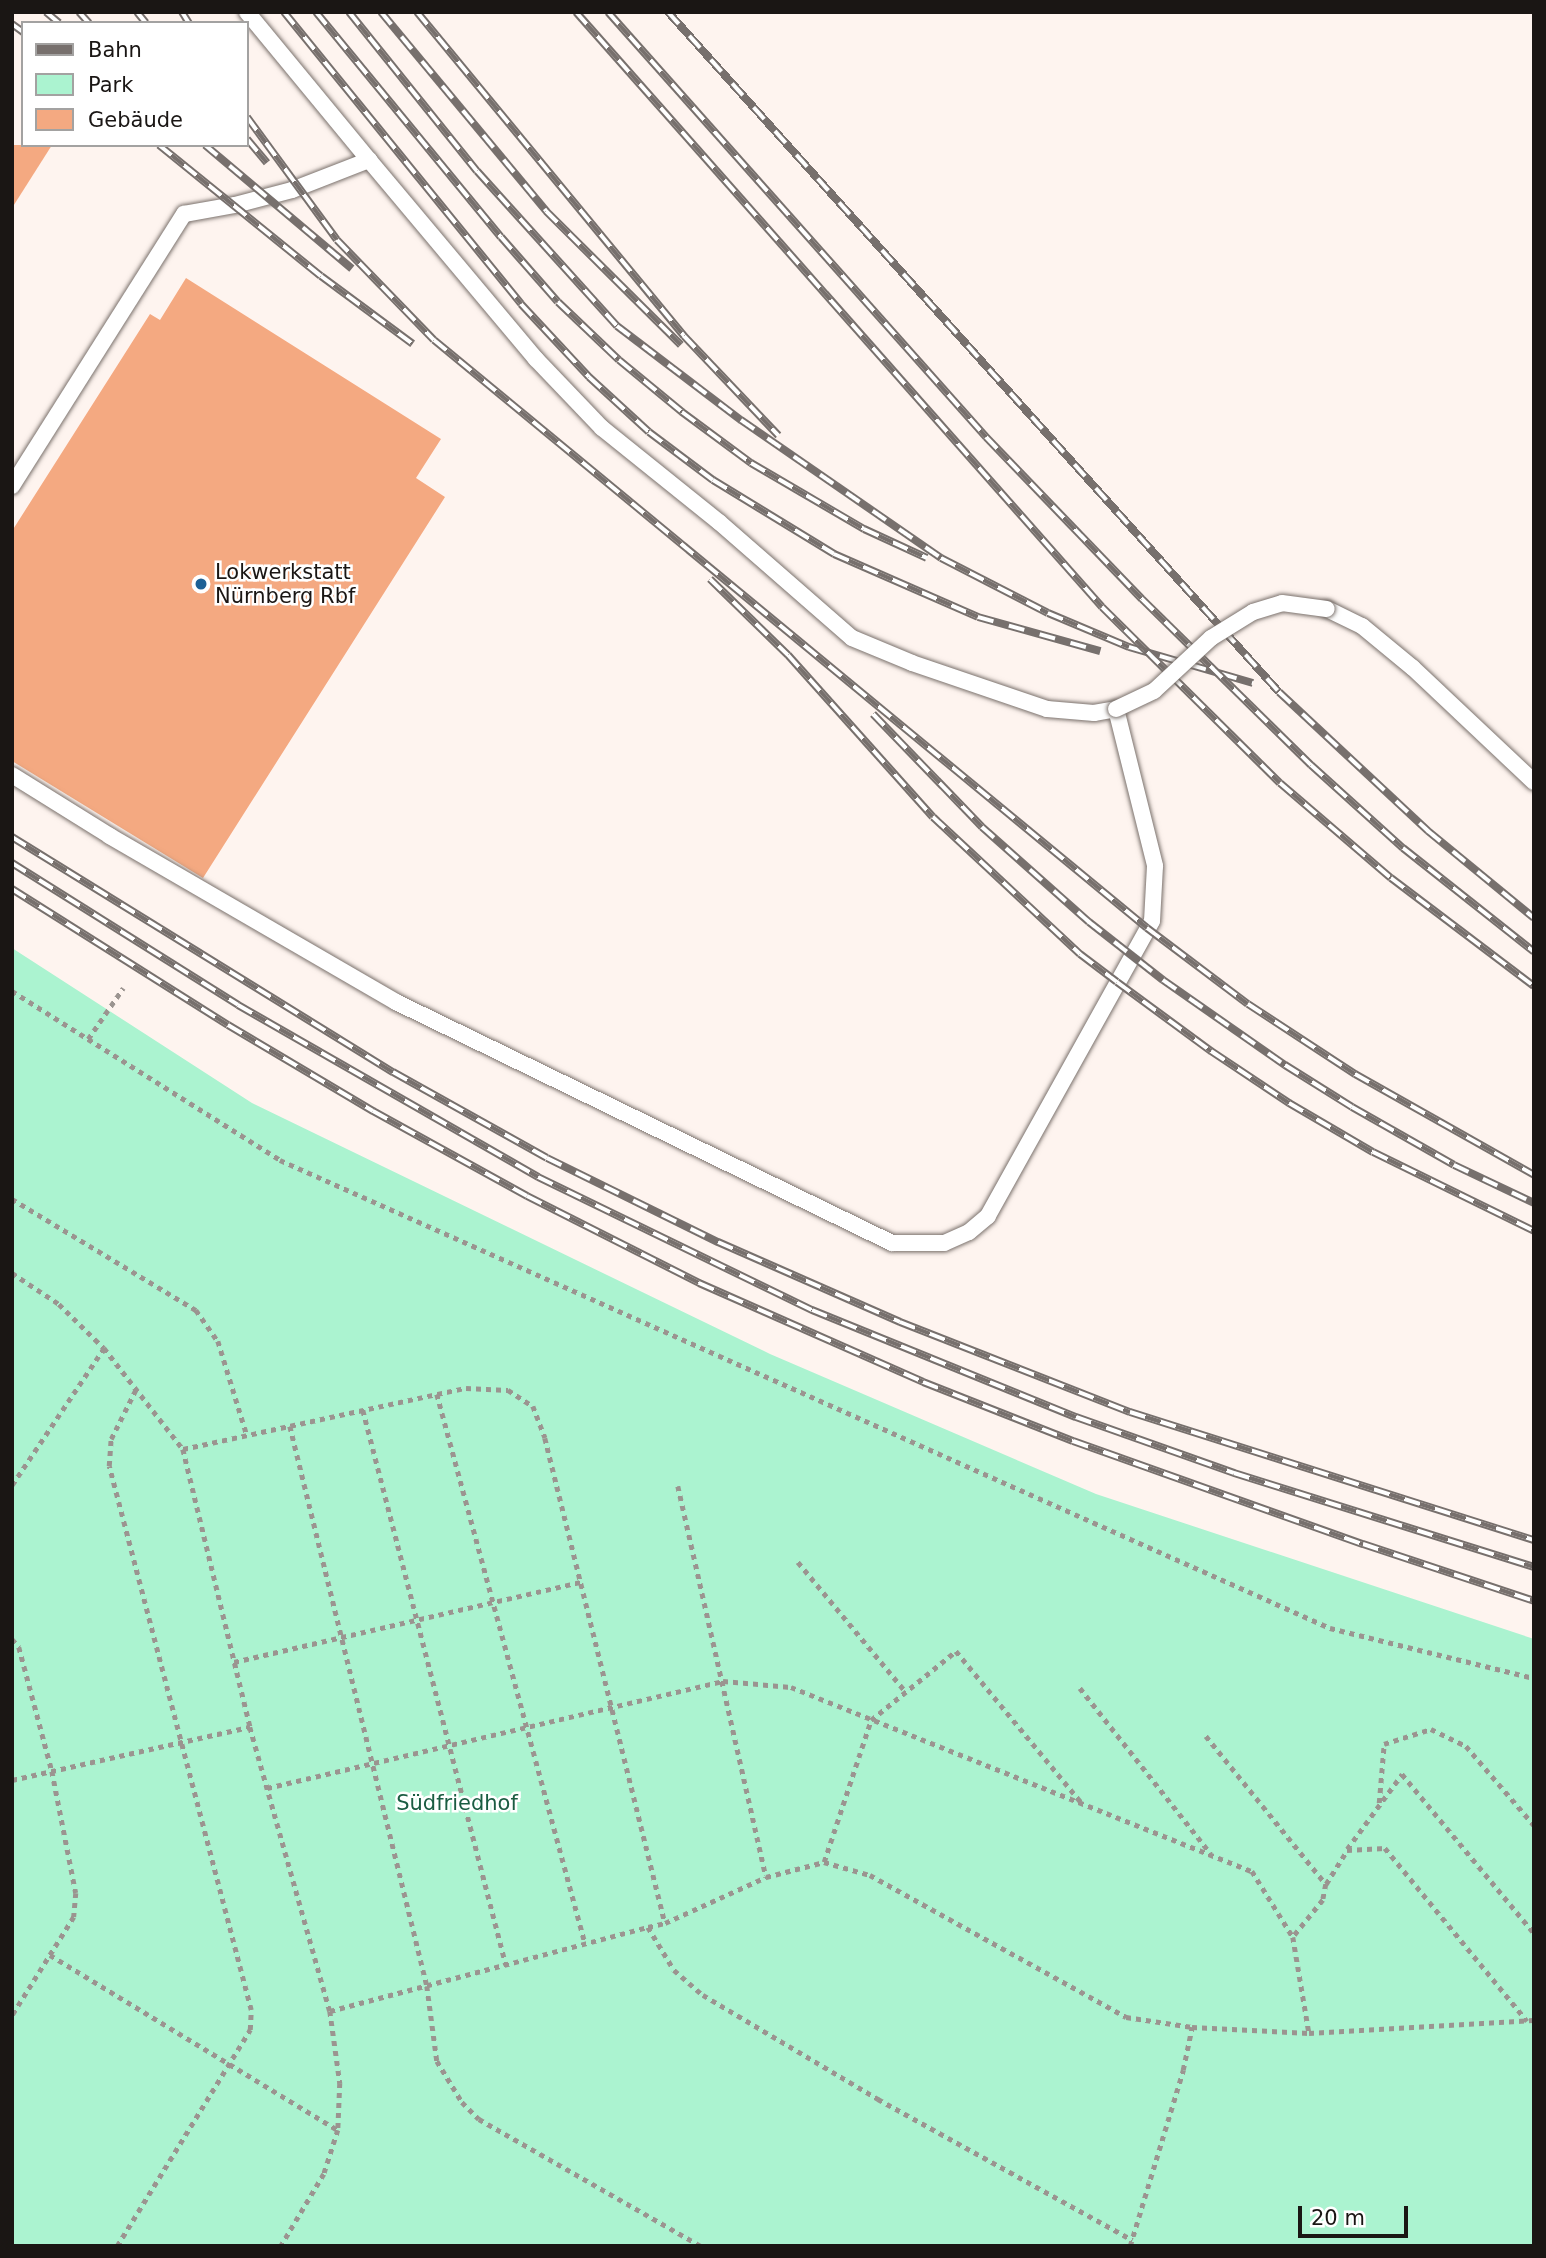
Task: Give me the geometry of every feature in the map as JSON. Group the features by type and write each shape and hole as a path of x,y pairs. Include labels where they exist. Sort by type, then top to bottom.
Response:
{"lane":[{"path":"247,12 536,359 603,428 719,522 852,638 912,663 1047,709 1094,713 1116,709 1154,691 1211,638 1253,612 1282,603 1327,609 1362,626 1413,668 1534,782"},
{"path":"12,486 184,214 235,205 292,190 369,160"},
{"path":"12,775 110,836 396,1002 871,1234 892,1243 919,1244 944,1242 969,1232 988,1216 1152,921 1155,866 1116,709"}],"path":[{"path":"88,1039 122,988"},
{"path":"12,991 280,1160 1317,1623 1534,1678"},
{"path":"12,1199 196,1310 218,1341 247,1435"},
{"path":"12,1273 59,1304 104,1348 183,1449 250,1727 330,2011 340,2083 338,2130 324,2174 281,2246"},
{"path":"12,1485 104,1348"},
{"path":"183,1449 466,1388 508,1390 533,1406 545,1438 665,1923"},
{"path":"117,2246 250,2030 251,2010 109,1466 111,1439 136,1389"},
{"path":"437,1394 585,1943"},
{"path":"363,1410 506,1965"},
{"path":"290,1426 427,1986 437,2062 462,2102 479,2119 701,2246"},
{"path":"678,1486 766,1877"},
{"path":"798,1562 906,1692"},
{"path":"234,1662 581,1582"},
{"path":"12,1639 19,1647 52,1771 76,1893 74,1917 12,2016"},
{"path":"824,1863 871,1720 956,1651 1082,1803"},
{"path":"267,1788 723,1681 791,1687 1252,1871 1293,1937 1309,2033"},
{"path":"1080,1688 1212,1855"},
{"path":"12,1780 250,1727"},
{"path":"1379,1806 1384,1744 1431,1729 1466,1746 1534,1825"},
{"path":"1206,1736 1326,1884"},
{"path":"1293,1937 1322,1900 1326,1884 1347,1850 1402,1774 1534,1933"},
{"path":"1347,1850 1385,1849 1527,2021"},
{"path":"330,2011 665,1923 766,1877 824,1863 870,1875 1126,2017 1192,2027 1309,2033 1534,2020"},
{"path":"648,1927 674,1970 703,1995 878,2099 1132,2240"},
{"path":"50,1955 338,2130"},
{"path":"1130,2246 1183,2070 1192,2027"}],"green space":[{"name":"Südfriedhof","path":"12,948 252,1103 770,1354 1096,1494 1534,1639 1534,2246 12,2246"}],"building":[{"path":"12,145 51,147 12,208"},
{"name":"Lokwerkstatt Nürnberg Rbf","path":"186,278 441,439 416,478 445,497 203,878 12,761 12,531 150,314 160,320"}],"railway":[{"path":"46,12 57,21"},
{"path":"79,12 87,21"},
{"path":"137,12 144,21"},
{"path":"182,12 188,21"},
{"path":"284,12 521,304 589,377 649,432 713,480 834,554 978,617 1100,651"},
{"path":"316,12 501,237 558,302 619,360 682,412 751,463 864,529 927,558"},
{"path":"349,12 477,171 617,326 741,420 941,558 1048,613 1129,647 1253,683"},
{"path":"381,12 546,211 681,345"},
{"path":"417,12 684,336 778,435"},
{"path":"576,12 1102,607 1280,783 1391,878 1534,986"},
{"path":"608,12 986,437 1142,599 1311,765 1403,848 1534,952"},
{"path":"668,12 1279,692 1428,831 1534,918"},
{"path":"12,24 21,31"},
{"path":"248,118 337,240 434,340 1147,928 1248,1004 1355,1074 1534,1175"},
{"path":"248,140 267,163"},
{"path":"161,147 321,276 413,344"},
{"path":"207,147 352,269"},
{"path":"710,579 788,655 933,817 1080,954 1211,1051 1289,1103 1373,1152 1534,1231"},
{"path":"873,714 982,827 1089,922 1163,980 1285,1065 1352,1107 1454,1165 1534,1203"},
{"path":"12,837 393,1072 547,1158 718,1242 900,1322 1130,1412 1534,1540"},
{"path":"12,863 238,1005 538,1177 812,1310 1076,1417 1234,1473 1534,1567"},
{"path":"12,889 228,1025 373,1111 527,1196 699,1283 923,1382 1073,1441 1363,1544 1534,1601"}],"place":[{"name":"Lokwerkstatt Nürnberg Rbf","path":"201,584"}]}
